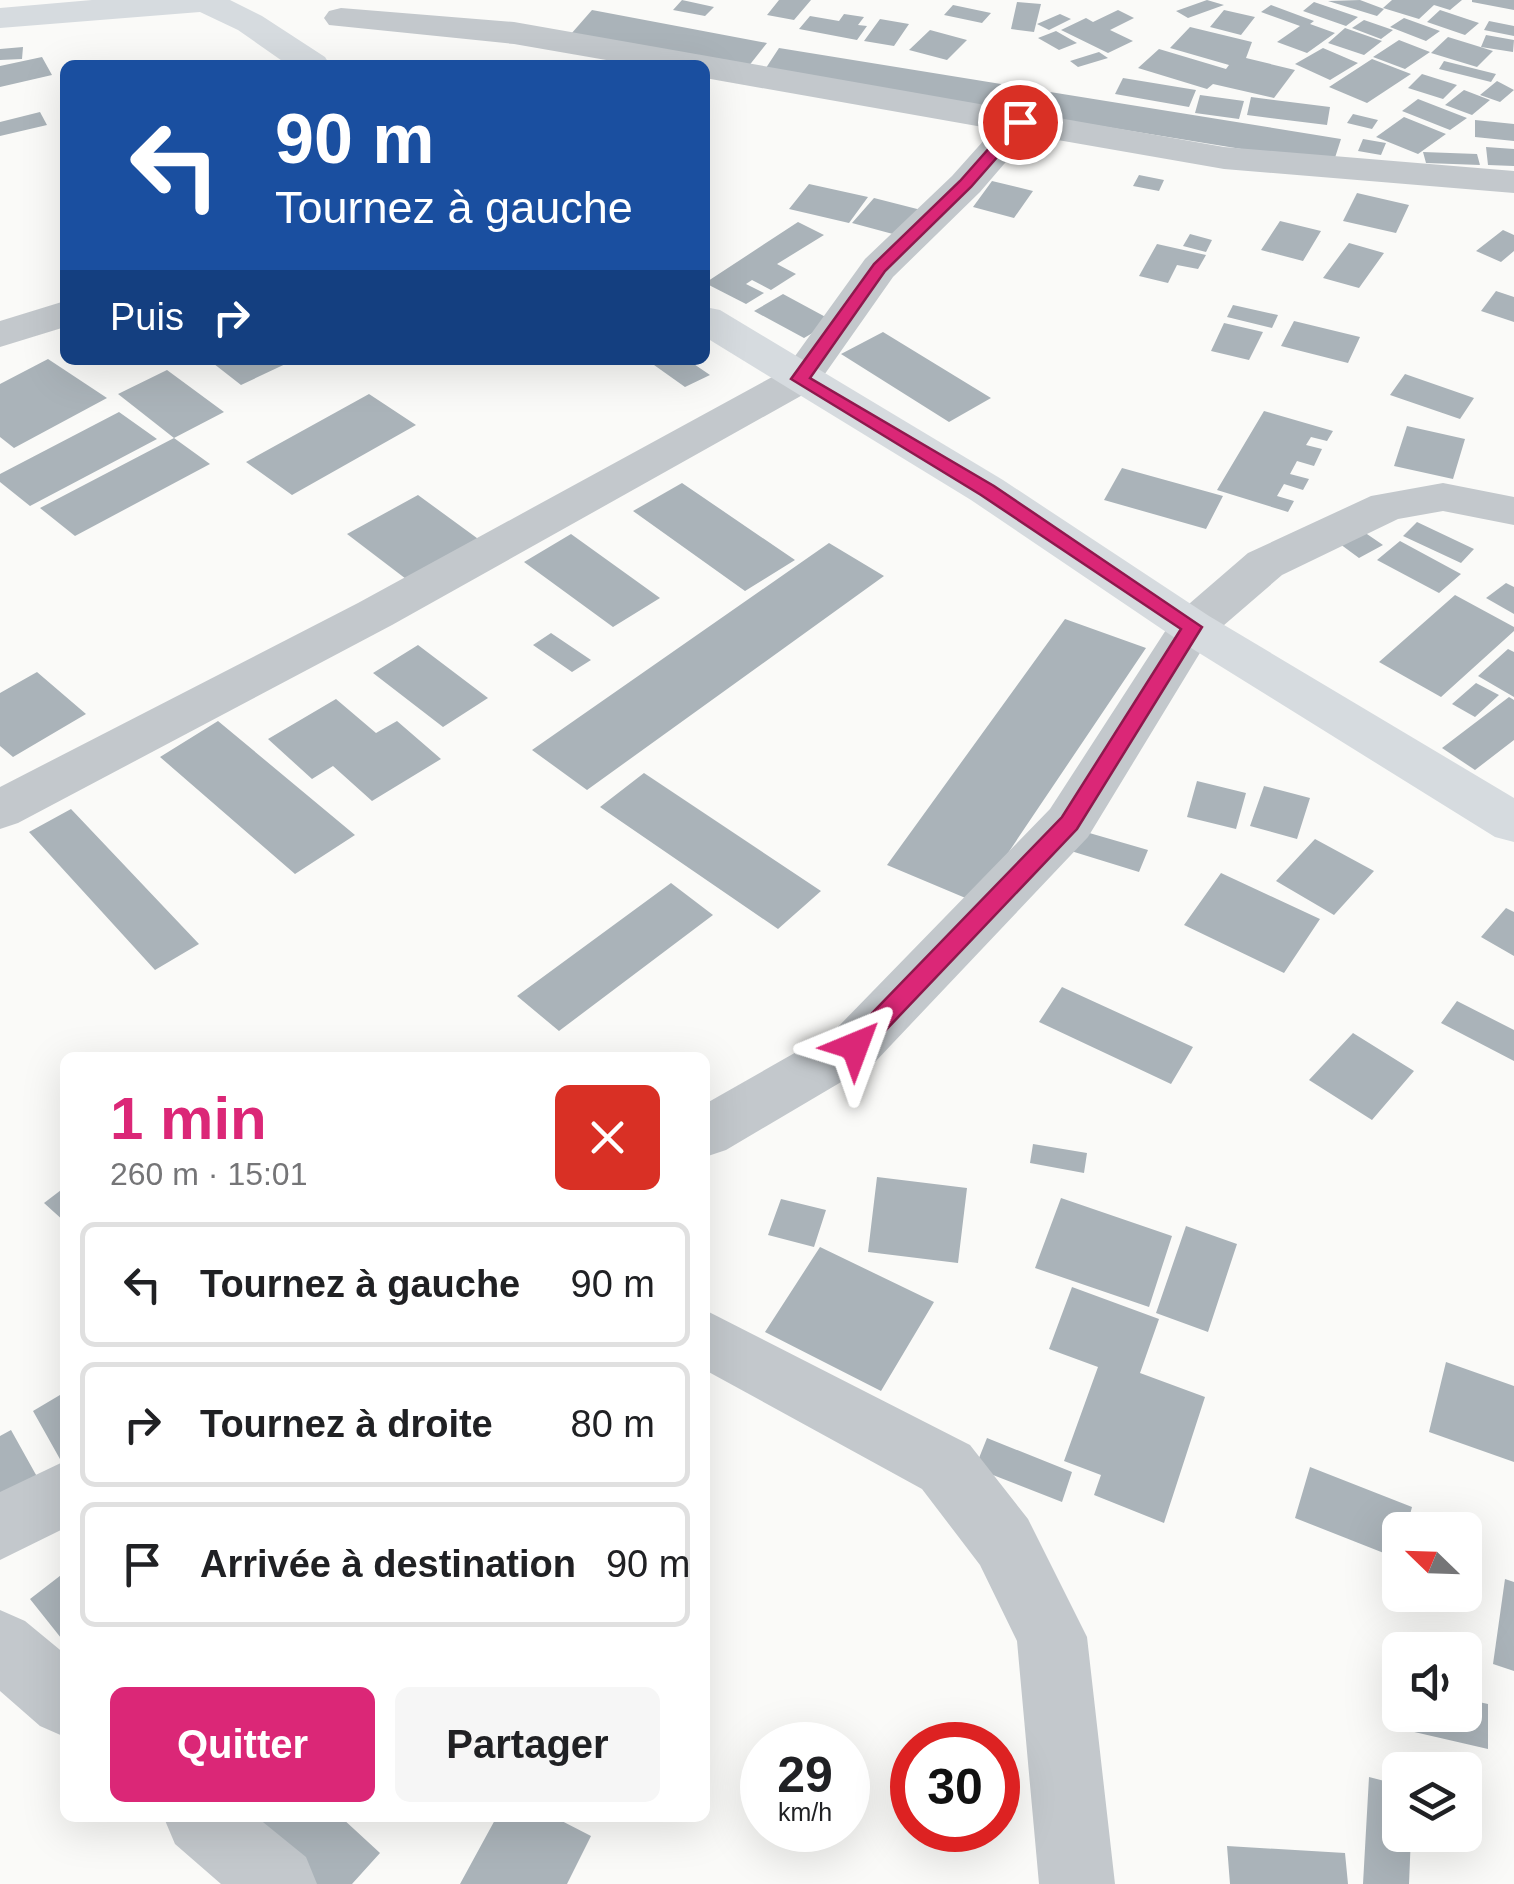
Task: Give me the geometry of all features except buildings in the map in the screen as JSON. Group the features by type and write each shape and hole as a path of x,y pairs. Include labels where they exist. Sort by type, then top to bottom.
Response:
{"main road":[{"path":"0,18 205,1 250,23 300,57"},
{"path":"710,322 988,490 1192,627 1514,824"}],"street":[{"path":"205,1 216,0"},
{"path":"300,57 343,9 668,60"},
{"path":"710,68 1224,158 1514,182"},
{"path":"0,810 375,614 800,379 880,268 966,184 1020,122"},
{"path":"0,336 60,315"},
{"path":"710,1130 855,1046 869,1032 1069,823 1192,627 1265,564 1387,506 1443,497 1514,511"},
{"path":"710,1341 946,1467 1004,1542 1052,1636 1076,1884"},
{"path":"0,1528 60,1495"},
{"path":"0,1645 60,1696"},
{"path":"206,1822 278,1884"}],"route":[{"path":"855,1046 1069,823 1192,627 988,490 800,379 880,268 966,184 1020,122"}]}
